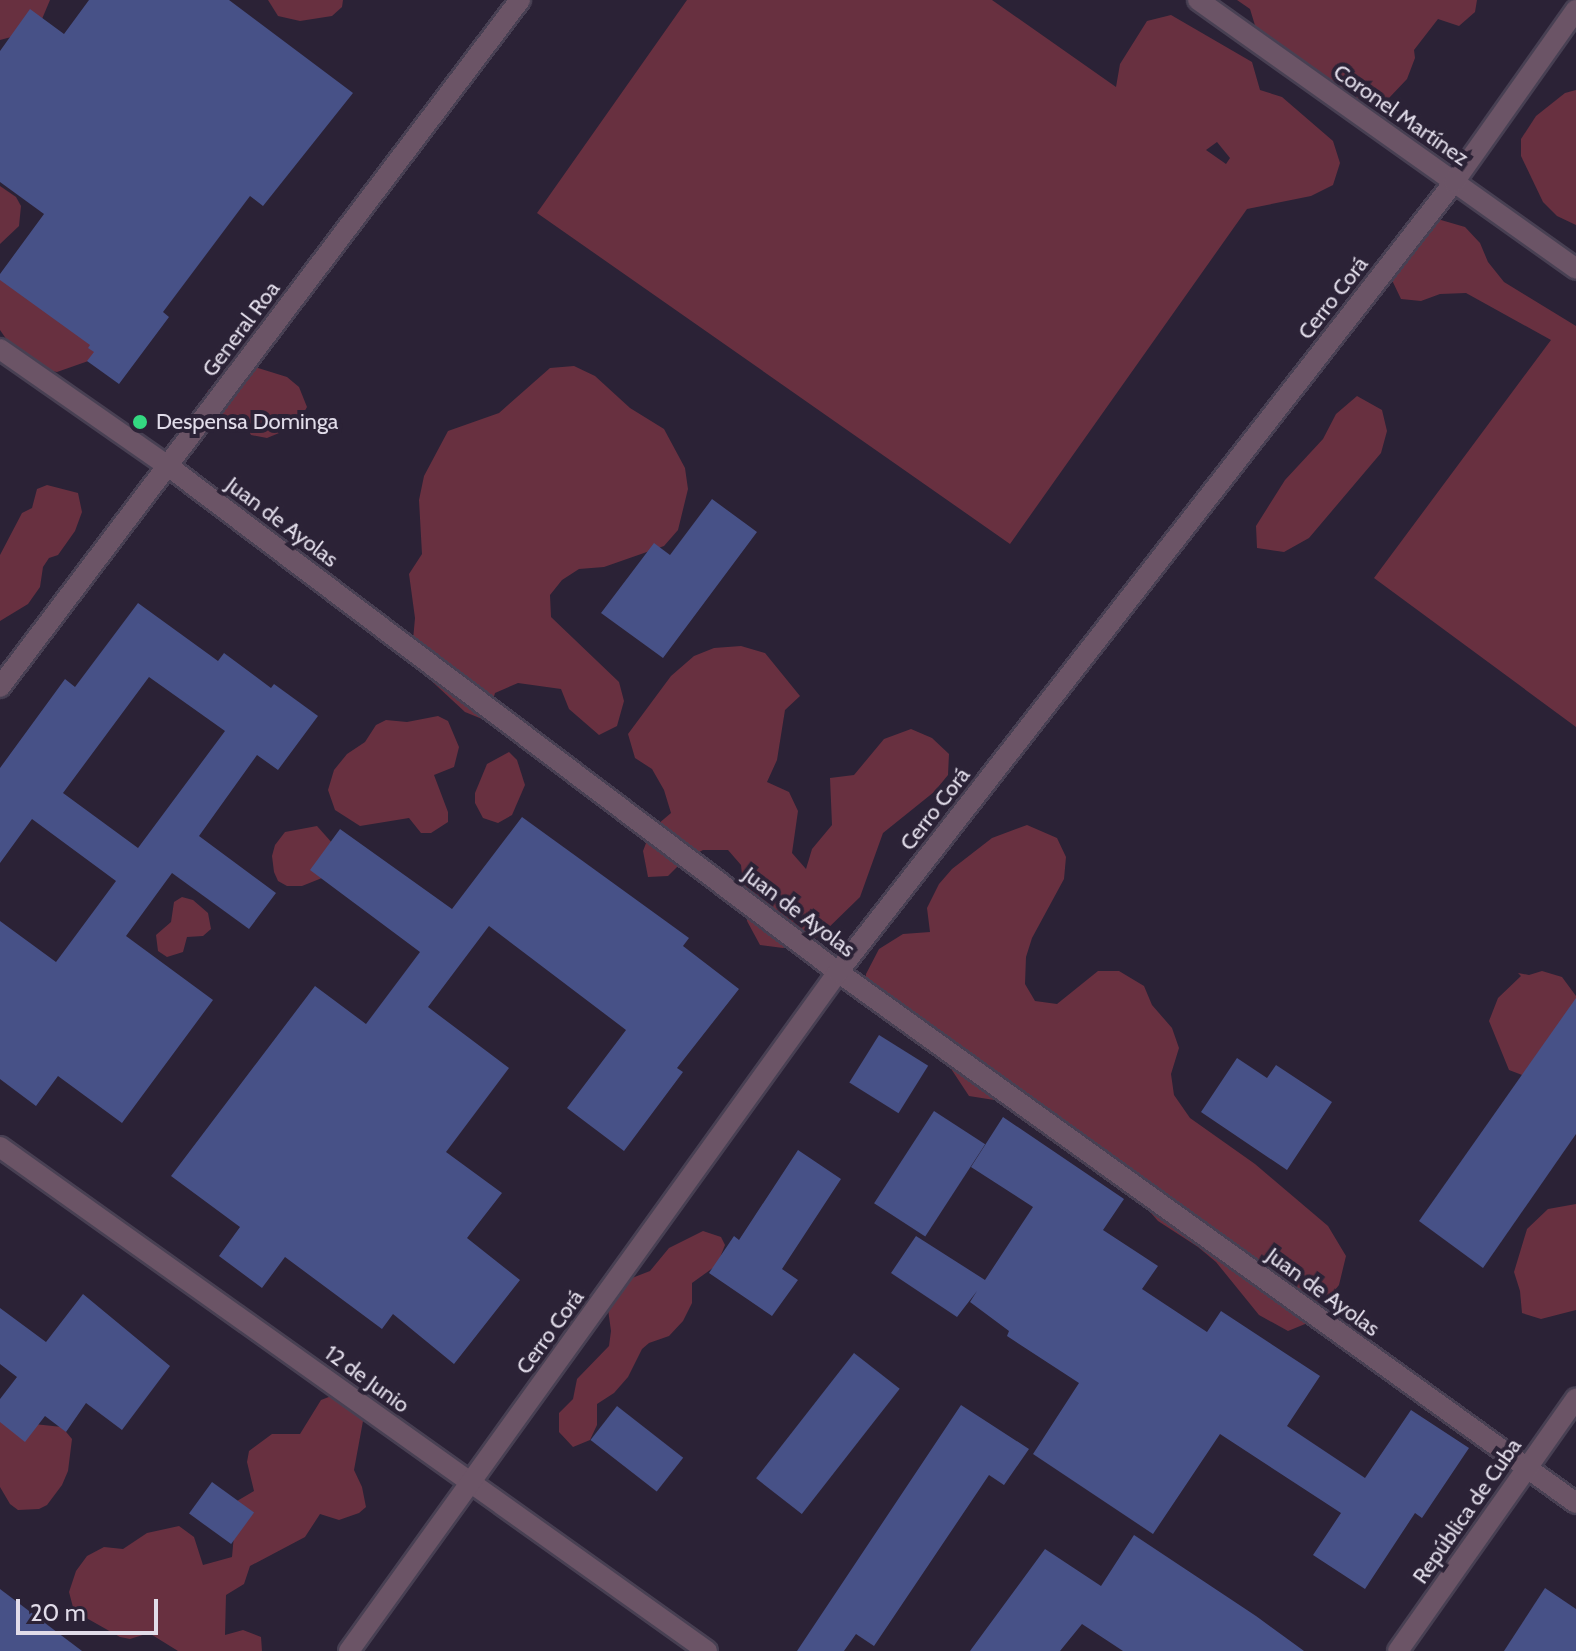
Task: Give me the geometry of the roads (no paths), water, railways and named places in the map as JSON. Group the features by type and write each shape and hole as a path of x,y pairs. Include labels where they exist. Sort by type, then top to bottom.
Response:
{"street":[{"name":"General Roa","path":"0,687 520,0"},
{"name":"Coronel Martínez","path":"1198,0 1576,269"},
{"name":"Cerro Corá","path":"349,1651 838,972 1454,182 1576,10"},
{"name":"Juan de Ayolas","path":"0,349 168,466 838,972 1576,1503"},
{"name":"12 de Junio","path":"0,1147 707,1651"},
{"name":"República de Cuba","path":"1398,1651 1576,1399"}],"place":[{"name":"Despensa Dominga","path":"140,422"}]}
